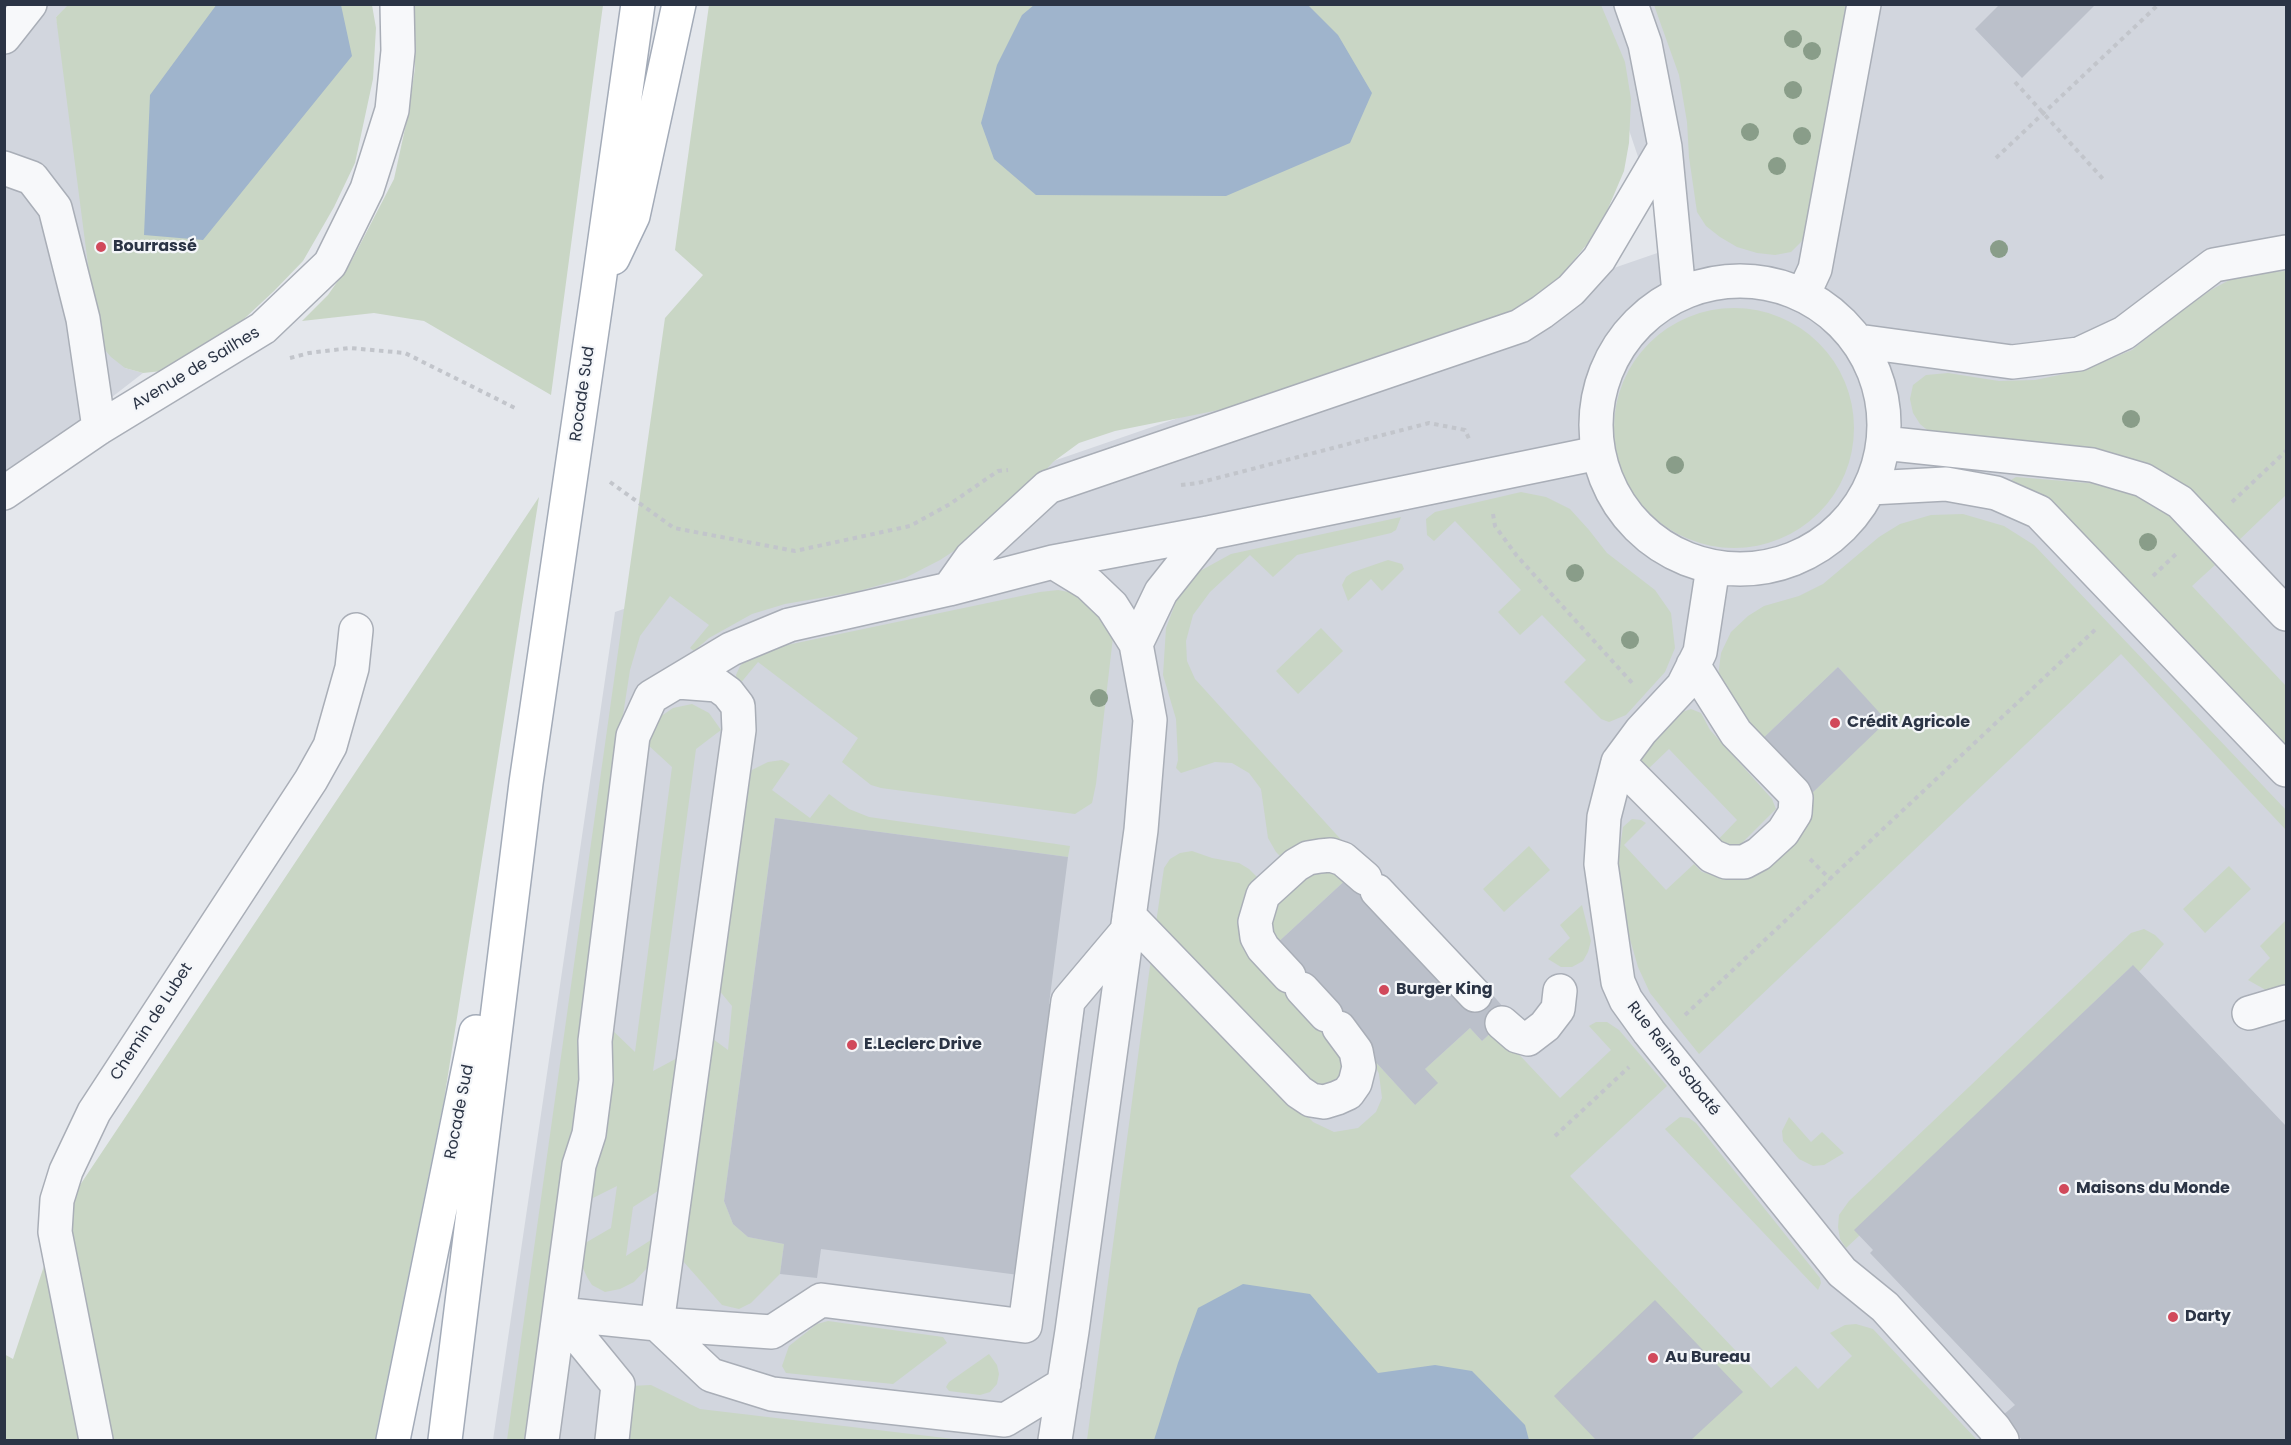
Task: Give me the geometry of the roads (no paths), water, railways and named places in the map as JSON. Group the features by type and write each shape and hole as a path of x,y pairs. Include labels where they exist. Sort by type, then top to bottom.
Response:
{"main road":[{"name":"Rocade Sud","path":"446,1440 526,783 638,4"},
{"path":"598,289 633,216 679,4"},
{"name":"Rocade Sud","path":"393,1440 526,783"}],"street":[{"path":"4,37 30,4"},
{"name":"Avenue de Sailhes","path":"4,493 99,428 263,328 330,264 367,189 392,110 398,51 397,4"},
{"path":"1631,4 1645,44 1665,147 1679,293"},
{"path":"1803,295 1815,268 1864,4"},
{"path":"950,589 971,558 1048,487 1520,326 1571,290 1599,260 1665,147"},
{"path":"4,168 32,178 55,208 83,319 99,428"},
{"path":"1858,340 2012,362 2079,354 2124,333 2214,266 2286,252"},
{"path":"1741,280 1773,283 1803,295 1833,314 1858,340 1875,372 1884,407 1883,443 1870,488 1849,520 1821,545 1787,562 1750,569 1713,567 1680,556 1650,539 1627,515 1609,486 1598,453 1595,421 1600,389 1611,360 1628,333 1651,310 1679,293 1709,283 1741,280"},
{"path":"1883,443 2092,465 2144,480 2180,502 2286,614"},
{"path":"542,1440 579,1166 589,1134 596,1080 595,1041 633,736 651,697 731,649 789,625 950,589 1053,562 1208,533 1598,453"},
{"path":"1870,488 1946,484 1996,493 2039,512 2286,770"},
{"path":"1136,644 1161,592 1208,533"},
{"path":"1053,562 1089,584 1112,606 1136,644 1150,720 1141,830 1055,1440"},
{"name":"Rue Reine Sabaté","path":"1713,567 1700,652 1683,686 1641,731 1618,762 1604,817 1601,864 1618,982 1626,1000 1657,1041 1842,1272 1885,1307 1994,1428 2002,1440"},
{"name":"Chemin de Lubet","path":"96,1440 55,1232 57,1200 66,1171 94,1112 330,746 352,668 356,630"},
{"path":"1618,762 1712,856 1726,862 1744,862 1759,854 1782,832 1795,813 1794,793 1736,733 1693,665"},
{"path":"657,1324 739,730 738,706 728,693 717,685 678,682"},
{"path":"1128,924 1299,1092 1311,1100 1324,1102 1348,1093 1355,1083 1359,1067 1356,1051 1263,948 1257,937 1255,922 1263,895 1296,865 1308,858 1320,856 1331,855 1343,859 1371,885 1475,995"},
{"path":"1025,1326 1068,1001 1128,924"},
{"path":"1502,1023 1516,1036 1528,1039 1545,1026 1558,1009 1560,991"},
{"path":"2249,1012 2286,1002"},
{"path":"560,1314 772,1332 820,1300 1072,1331"},
{"path":"560,1314 618,1384 612,1440"},
{"path":"657,1324 711,1375 772,1394 1005,1420 1064,1384"}],"water":[{"path":"217,4 341,5 352,56 203,240 144,235 150,95"},
{"path":"1034,5 1308,5 1338,35 1372,93 1350,143 1226,196 1036,195 994,159 981,123 997,65 1022,15"},
{"path":"1243,1284 1310,1294 1378,1373 1435,1365 1472,1371 1525,1425 1529,1440 1154,1440 1198,1308"}],"place":[{"name":"Bourrassé","path":"101,247"},
{"name":"Crédit Agricole","path":"1835,723"},
{"name":"Burger King","path":"1384,990"},
{"name":"E.Leclerc Drive","path":"852,1045"},
{"name":"Maisons du Monde","path":"2064,1189"},
{"name":"Darty","path":"2173,1317"},
{"name":"Au Bureau","path":"1653,1358"}]}
